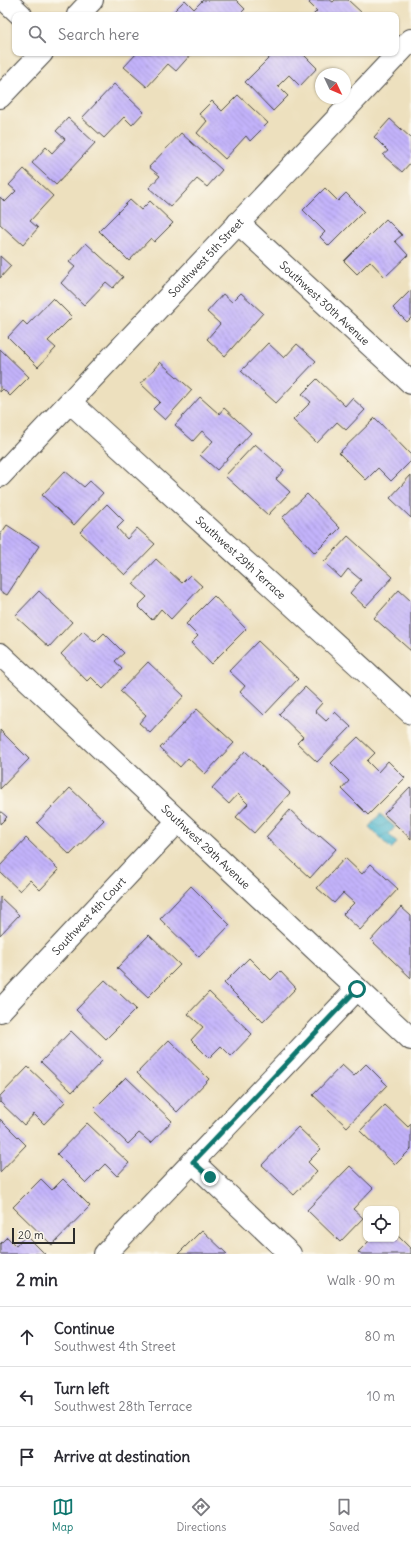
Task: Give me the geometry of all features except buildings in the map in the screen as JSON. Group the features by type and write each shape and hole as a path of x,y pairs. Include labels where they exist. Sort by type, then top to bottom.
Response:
{"street":[{"path":"5,0 18,12"},
{"path":"81,12 92,0"},
{"name":"Southwest 5th Street","path":"0,476 238,223 409,46"},
{"path":"0,96 39,56"},
{"name":"Southwest 30th Avenue","path":"238,223 411,383"},
{"name":"Southwest 29th Terrace","path":"70,402 411,713"},
{"name":"Southwest 29th Avenue","path":"0,654 411,1038"},
{"name":"Southwest 4th Court","path":"0,1011 178,821"},
{"path":"105,1254 357,989"},
{"path":"193,1162 290,1254"}],"water":[{"path":"380,814 395,827 389,834 397,843 391,849 369,827"}],"route":[{"path":"210,1177 193,1162 357,989"}]}
